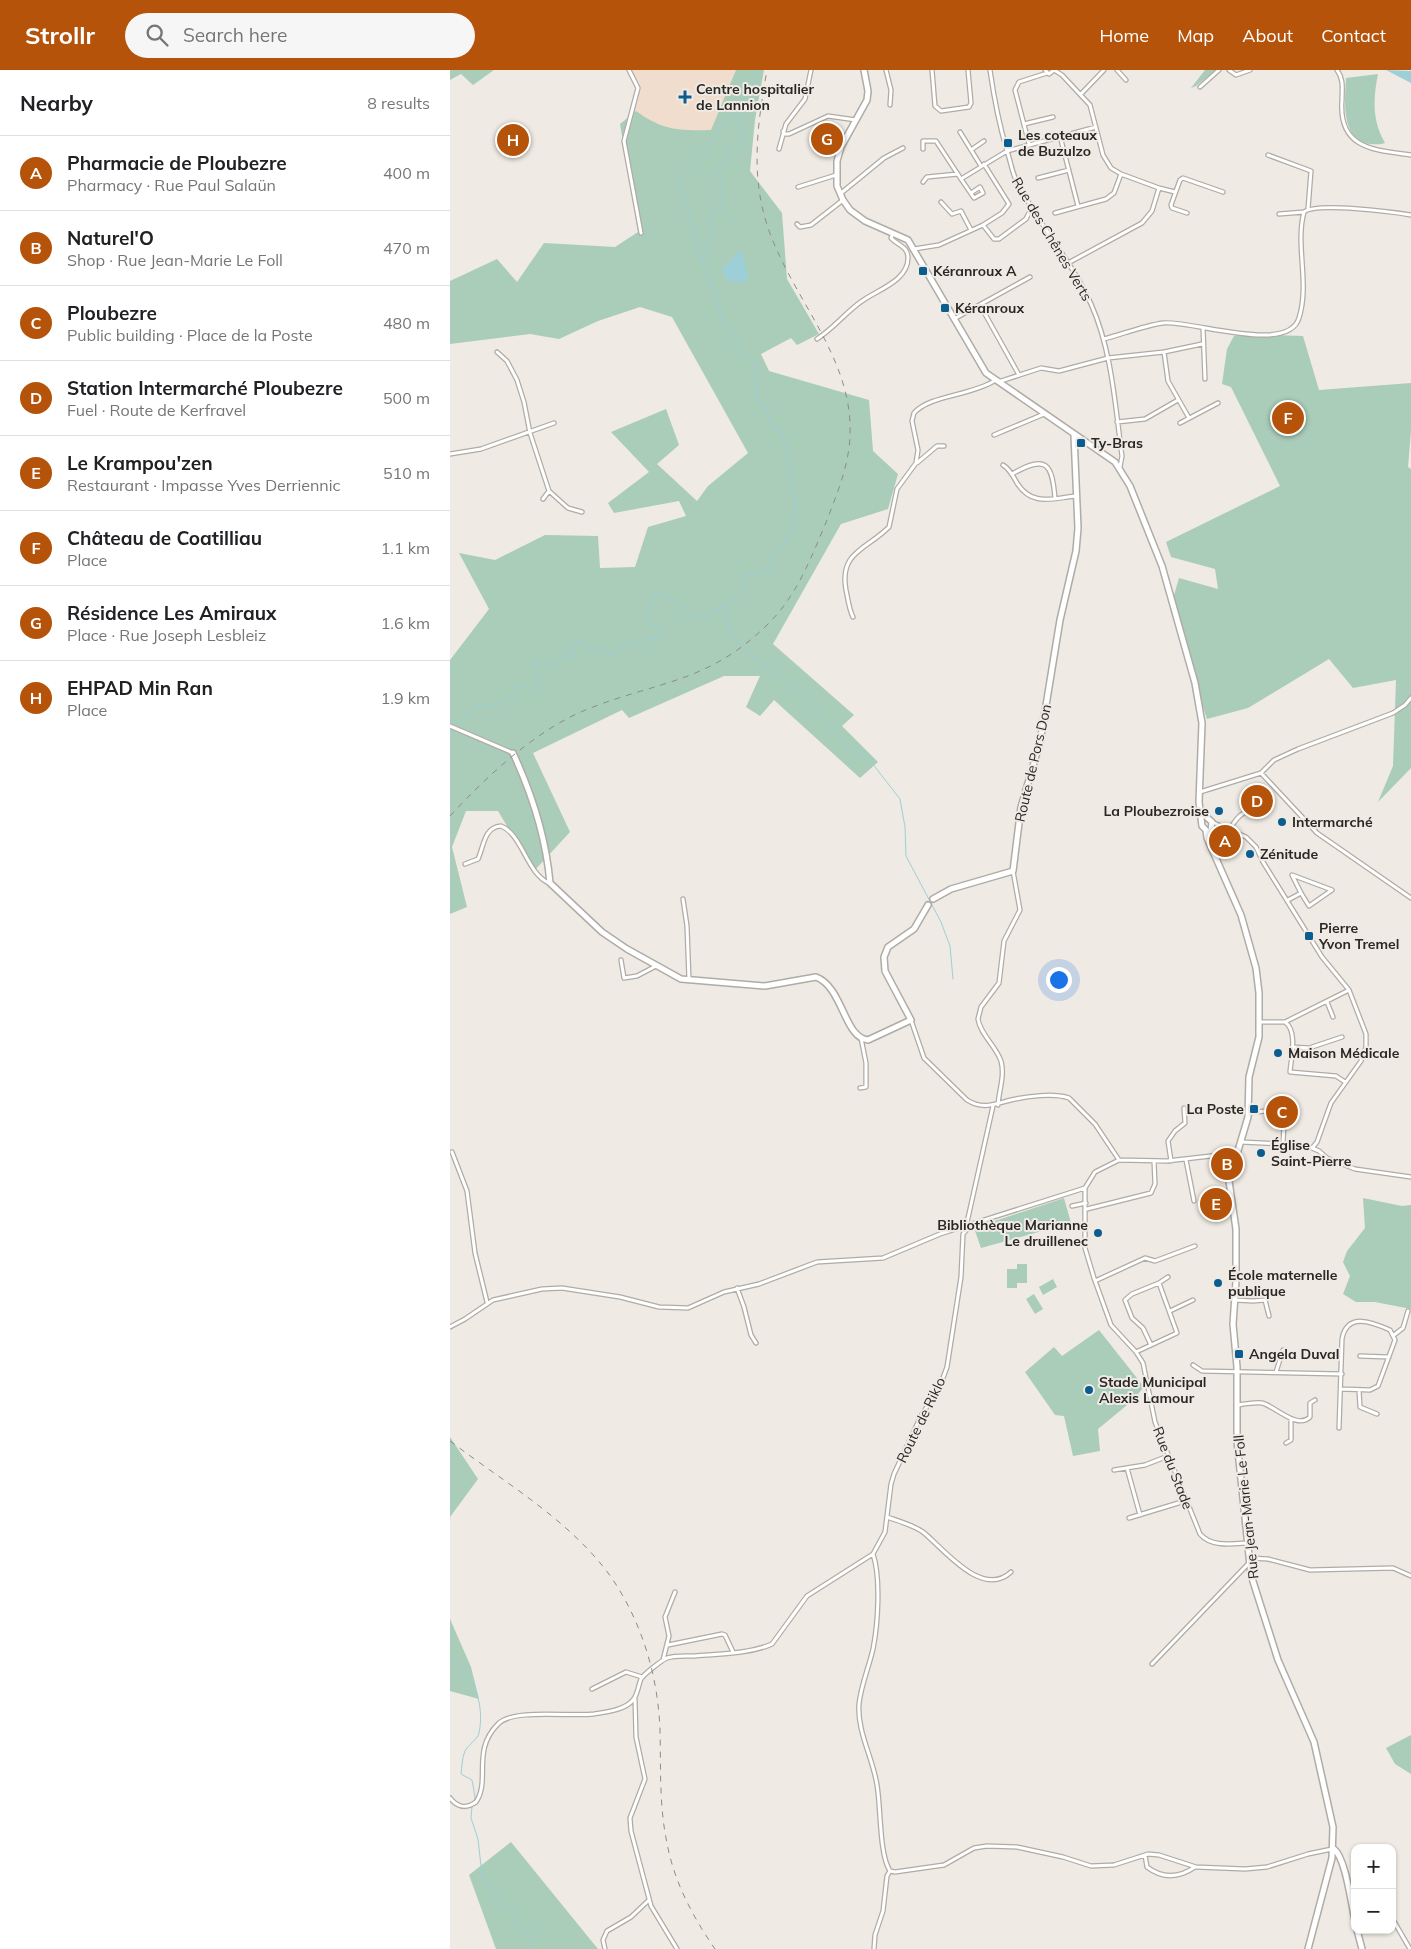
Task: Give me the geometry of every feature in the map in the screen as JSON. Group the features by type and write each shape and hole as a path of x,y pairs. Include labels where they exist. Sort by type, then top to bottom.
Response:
{"main road":[{"path":"864,70 868,92 864,108 839,154 836,175 840,194 850,210 865,221 908,240 978,360 996,382 1120,467 1157,554 1187,653 1202,724 1200,811 1208,825"},
{"name":"Route de Pors Don","path":"1013,871 1021,807 1040,742 1060,620 1076,551 1078,528 1074,435"},
{"path":"513,753 529,787 548,854 550,883 602,932 657,966 690,981 765,986 816,977 823,980 833,989 848,1022 861,1038 868,1040 912,1020 885,971 884,957 888,947 912,932 928,905"},
{"name":"Rue Jean-Marie Le Foll","path":"1208,825 1211,844 1235,896 1256,968 1260,1022 1259,1037 1248,1078 1248,1113 1229,1181 1236,1229 1236,1281 1232,1324 1237,1373 1237,1441 1249,1560 1254,1584 1278,1660 1314,1742 1333,1827 1334,1850"},
{"path":"932,899 951,889 1013,871"},
{"path":"1308,1949 1334,1850 1339,1854 1351,1903"},
{"path":"1358,1934 1362,1949"}],"street":[{"path":"630,70 638,88 624,141 641,233"},
{"path":"779,149 783,130 805,99 811,70"},
{"path":"886,70 891,90 890,105"},
{"path":"932,70 935,106 941,110 969,106 971,103 968,70"},
{"name":"Rue des Chênes Verts","path":"990,70 997,113 1014,175 1032,207 1070,262 1091,304 1104,339 1122,456 1120,467"},
{"path":"1029,144 1015,90 1019,82 1046,72 1051,74 1054,70 1062,75 1090,105 1106,162 1121,174 1175,192"},
{"path":"1081,94 1104,70"},
{"path":"1117,70 1126,80"},
{"path":"1200,87 1219,70"},
{"path":"1229,70 1236,75 1250,70"},
{"path":"1337,70 1343,87 1343,121 1353,138 1369,148 1411,155"},
{"path":"783,130 784,134 789,134 828,116 858,119"},
{"path":"1024,124 1053,117"},
{"path":"961,179 1007,151 1096,127"},
{"path":"914,249 939,245 983,225 1002,213 1009,204 960,132"},
{"path":"1060,136 1078,206"},
{"path":"923,149 923,142 936,141 971,192"},
{"path":"971,150 984,141"},
{"path":"840,194 884,158 903,148"},
{"path":"1104,339 1163,324 1186,324 1234,333 1271,336 1292,331 1298,322 1304,290 1306,210 1311,172 1268,155"},
{"path":"1038,178 1069,170"},
{"path":"923,182 927,177 958,174"},
{"path":"1055,213 1106,199 1114,193 1121,174"},
{"path":"798,186 836,175"},
{"path":"1187,213 1172,208 1175,192 1180,180 1183,178 1224,192"},
{"path":"1070,262 1142,223 1152,211 1159,188"},
{"path":"797,224 800,227 811,225 843,200"},
{"path":"942,202 952,214 960,211 972,230"},
{"path":"983,225 994,239 998,239 1026,218 1032,207"},
{"path":"1279,214 1306,210 1369,210 1411,215"},
{"path":"817,339 837,325 861,302 900,277 907,263 907,255 903,246 891,238 893,232"},
{"path":"954,319 1030,277"},
{"path":"980,305 1019,375"},
{"path":"1203,328 1202,344 1206,379"},
{"path":"916,463 918,450 912,421 915,411 932,401 972,392 996,382 1041,368 1059,372 1108,358 1164,352 1202,344"},
{"path":"497,352 513,371 524,402 530,433 550,492 568,508 582,512"},
{"path":"1164,352 1168,381 1189,418"},
{"path":"1117,422 1145,418 1178,400"},
{"path":"1180,423 1218,402"},
{"path":"994,435 1044,414"},
{"path":"450,454 481,449 554,423"},
{"path":"854,617 844,580 846,564 853,554 888,527 897,489 916,463 937,446 944,446"},
{"path":"1003,465 1028,496 1040,500 1077,496"},
{"path":"1012,474 1028,466 1043,465 1049,467 1052,473 1055,498"},
{"path":"543,500 550,492"},
{"path":"1199,792 1261,773 1274,760 1393,713 1405,705 1411,698"},
{"path":"450,726 513,753"},
{"path":"1261,773 1317,833 1411,898"},
{"path":"1230,828 1236,818 1244,812 1251,810 1262,812"},
{"path":"1208,825 1223,825 1230,828 1246,837 1256,846 1263,862 1322,957 1348,990 1366,1034 1366,1047 1360,1061 1331,1103 1318,1142 1313,1147"},
{"path":"465,864 478,859 486,836 492,829 501,826 511,835 540,878 550,883"},
{"name":"Route de Pors Don","path":"998,1104 1003,1077 1002,1066 978,1019 981,1007 999,983 1004,941 1020,910 1013,871"},
{"path":"1292,875 1332,890 1310,906 1301,893 1292,875"},
{"path":"1288,900 1301,893"},
{"path":"683,899 687,926 690,981"},
{"path":"928,905 932,899"},
{"path":"621,960 624,978 637,976 657,966"},
{"path":"1260,1022 1285,1022 1348,990"},
{"path":"1327,1002 1333,1017"},
{"path":"912,1020 924,1058 930,1066 967,1100 980,1106 994,1106 1025,1098 1064,1097 1071,1099 1095,1124 1119,1160"},
{"path":"1285,1022 1292,1030 1290,1072 1336,1076 1345,1082"},
{"path":"1292,1047 1309,1048 1342,1037"},
{"path":"860,1088 866,1087 867,1076 861,1038"},
{"path":"966,1227 994,1106"},
{"path":"1170,1161 1168,1141 1175,1131 1186,1123 1184,1108"},
{"path":"1248,1113 1265,1111 1275,1123 1284,1124 1283,1143"},
{"path":"1241,1142 1283,1143 1313,1147 1327,1158 1355,1169 1411,1177"},
{"path":"452,1152 467,1191 475,1253 487,1302"},
{"path":"450,1326 466,1319 487,1302 542,1289 562,1288 659,1307 680,1309 697,1305 736,1288 767,1281 817,1262 883,1258 924,1240 1085,1188 1095,1172 1119,1160 1170,1161 1236,1153"},
{"path":"1186,1160 1194,1201"},
{"path":"1086,1209 1151,1193 1154,1184 1154,1161"},
{"name":"Rue du Stade","path":"1085,1188 1085,1248 1095,1281 1111,1325 1136,1352 1146,1371 1153,1416 1185,1501 1200,1534 1216,1544 1247,1543"},
{"path":"1072,1206 1086,1203"},
{"path":"1210,1217 1232,1206"},
{"name":"Route de Riklo","path":"873,1554 885,1532 890,1484 921,1416 940,1386 947,1367 952,1325 962,1276 963,1234 970,1225"},
{"path":"1095,1281 1145,1258 1155,1261 1195,1246"},
{"path":"1151,1345 1143,1328 1132,1318 1125,1300 1132,1294 1159,1283 1168,1277"},
{"path":"1136,1352 1177,1334 1159,1283"},
{"path":"736,1288 744,1307 751,1335 756,1343"},
{"path":"1170,1311 1193,1300"},
{"path":"1234,1300 1252,1302 1264,1300 1269,1316"},
{"path":"1394,1335 1403,1328 1408,1311"},
{"path":"1339,1428 1342,1339 1344,1331 1348,1325 1356,1321 1364,1321 1390,1330 1395,1340 1386,1368 1376,1389 1341,1389"},
{"path":"1276,1372 1283,1350"},
{"path":"1360,1356 1389,1357"},
{"path":"1194,1365 1202,1371 1342,1374"},
{"path":"1359,1390 1360,1407 1377,1414"},
{"path":"1237,1405 1262,1403 1291,1419 1308,1420 1310,1403 1315,1400"},
{"path":"1286,1443 1291,1440 1291,1419"},
{"path":"1114,1470 1145,1465 1168,1456"},
{"path":"1127,1468 1140,1515"},
{"path":"1129,1518 1185,1501"},
{"path":"887,1517 923,1532 979,1579 995,1579 1011,1572"},
{"path":"677,1949 648,1900 630,1827 632,1813 644,1778 636,1737 634,1698 642,1677 669,1657 733,1652 760,1648 776,1642 807,1596 873,1554 876,1567 876,1619 873,1647 860,1697 859,1713 876,1780 886,1858 890,1871 887,1876 883,1911 874,1935 874,1949"},
{"path":"1152,1664 1249,1560 1268,1559 1310,1570 1393,1568 1411,1576"},
{"path":"663,1661 668,1645 665,1617 675,1592"},
{"path":"668,1645 722,1634 733,1652"},
{"path":"592,1688 626,1672 642,1677"},
{"path":"450,1798 458,1806 465,1807 476,1802 480,1796 481,1766 484,1749 492,1730 501,1721 521,1716 595,1714 624,1706 634,1698"},
{"path":"890,1871 895,1872 944,1865 974,1848 987,1846 1017,1847 1057,1855 1091,1866 1114,1865 1145,1855 1159,1855 1196,1866 1259,1869 1322,1850 1334,1850"},
{"path":"1145,1855 1147,1868 1166,1877 1196,1866"},
{"path":"605,1949 603,1940 605,1933 631,1917 648,1900"},
{"path":"1396,1925 1410,1949"}],"shaded area":[{"name":"Centre hospitalier de Lannion","path":"631,70 737,70 713,128 700,140 645,122 637,116 633,110 640,84"}],"green space":[{"path":"450,70 494,70 473,85 461,74 450,80"},
{"path":"736,70 764,70 755,120 750,171 782,213 787,279 819,334 797,345 791,338 761,354 769,371 869,400 873,451 898,474 888,509 841,524 773,644 854,715 842,726 878,762 860,778 774,700 760,716 746,707 760,676 724,676 629,718 622,710 533,753 570,832 534,871 498,811 466,811 452,847 467,907 450,914 450,660 489,609 459,553 495,560 545,535 598,536 600,568 635,567 648,527 686,516 679,501 614,513 608,503 649,472 611,432 666,409 679,445 657,464 697,501 708,486 748,453 672,317 640,307 598,321 559,339 530,334 450,344 450,281 497,259 517,282 544,243 615,247 638,232 620,124 636,111 663,126 689,130 711,130"},
{"path":"1205,70 1216,70 1191,88"},
{"path":"1378,74 1375,110 1378,126 1385,143 1370,144 1360,141 1353,135 1349,127 1345,107 1346,78"},
{"path":"1244,334 1303,336 1319,390 1411,383 1411,430 1408,467 1411,469 1411,768 1378,802 1393,766 1396,680 1353,688 1329,659 1248,708 1207,719 1170,609 1179,578 1218,589 1215,569 1171,557 1166,542 1280,486 1231,387 1222,384 1227,349 1234,336"},
{"path":"1064,1198 1071,1223 981,1248 974,1228"},
{"path":"1363,1198 1402,1206 1411,1205 1411,1309 1375,1302 1356,1302 1343,1294 1350,1276 1343,1262 1347,1251 1365,1228"},
{"path":"1017,1264 1027,1264 1027,1283 1017,1283 1017,1288 1007,1288 1007,1269 1017,1269"},
{"path":"1053,1279 1057,1287 1043,1295 1039,1287"},
{"path":"1034,1294 1043,1309 1035,1314 1026,1299"},
{"name":"Stade Municipal Alexis Lamour","path":"1099,1330 1144,1387 1132,1401 1098,1429 1100,1451 1073,1456 1064,1416 1055,1415 1025,1372 1054,1347 1062,1356"},
{"path":"450,1437 478,1479 450,1517"},
{"path":"450,1619 471,1667 479,1699 450,1691"},
{"path":"1411,1735 1411,1774 1395,1764 1386,1748"},
{"path":"511,1842 598,1949 496,1949 469,1875"}],"water":[{"path":"1386,70 1411,71 1411,83"},
{"path":"740,251 742,252 748,277 746,281 727,280 722,269"}],"waterway":[{"path":"701,260 680,180 711,148 720,126 750,97 757,70"},
{"path":"450,734 453,727 465,718 473,707 488,705 496,708 506,696 513,698 517,688 522,686 532,689 541,685 536,668 531,664 543,661 552,664 564,654 569,658 573,657 576,652 566,650 565,646 582,642 593,652 598,652 603,646 610,654 630,642 638,646 647,638 658,640 662,638 665,631 652,626 647,609 654,600 653,595 655,593 680,603 690,616 700,619 725,606 746,585 745,575 759,574 764,568 769,571 775,569 771,555 788,540 793,530 796,503 792,479 788,470 789,464 782,431 773,430 767,409 758,402 754,361 741,352 734,337 723,324 716,294 701,260 710,251 709,237 713,229 710,221 713,218 713,211 724,210 723,198 719,192 722,185 719,178 712,172 726,162 728,157 725,150 737,147 744,134 738,108"},
{"path":"725,607 729,633 741,646"},
{"path":"744,649 807,700 831,726 844,745 868,758 900,799 905,827 906,856 941,922 950,946 953,979"},
{"path":"450,1659 466,1673 479,1701 479,1733 465,1751 461,1774 472,1780 474,1802"},
{"path":"472,1806 471,1818 478,1839 482,1875 504,1909 517,1912 518,1926 531,1934 534,1949"}],"railway":[{"path":"450,816 496,770 550,729 588,709 703,670 724,659 745,644 767,625 787,602 802,576 827,520 842,479 849,447 848,405 840,375 828,347 783,264 771,236 762,206 757,172 757,155 759,121 767,70"},
{"path":"450,1441 557,1520 595,1557 622,1594 640,1631 656,1690 659,1710 664,1829 670,1857 685,1899 715,1949"}],"place":[{"name":"Centre hospitalier de Lannion","path":"685,97"},
{"name":"Résidence Les Amiraux","path":"827,139"},
{"name":"EHPAD Min Ran","path":"513,140"},
{"name":"Les coteaux de Buzulzo","path":"1008,143"},
{"name":"Kéranroux A","path":"923,271"},
{"name":"Kéranroux","path":"945,308"},
{"name":"Château de Coatilliau","path":"1288,418"},
{"name":"Ty-Bras","path":"1081,443"},
{"name":"Station Intermarché Ploubezre","path":"1257,801"},
{"name":"La Ploubezroise","path":"1219,811"},
{"name":"Intermarché","path":"1282,822"},
{"name":"Pharmacie de Ploubezre","path":"1225,841"},
{"name":"Zénitude","path":"1250,854"},
{"name":"Pierre Yvon Tremel","path":"1309,936"},
{"name":"Maison Médicale","path":"1278,1053"},
{"name":"La Poste","path":"1254,1109"},
{"name":"Ploubezre","path":"1282,1112"},
{"name":"Église Saint-Pierre","path":"1261,1153"},
{"name":"Naturel'O","path":"1227,1164"},
{"name":"Le Krampou'zen","path":"1216,1204"},
{"name":"Bibliothèque Marianne Le druillenec","path":"1098,1233"},
{"name":"École maternelle publique","path":"1218,1283"},
{"name":"Angela Duval","path":"1239,1354"},
{"name":"Stade Municipal Alexis Lamour","path":"1089,1390"}]}
